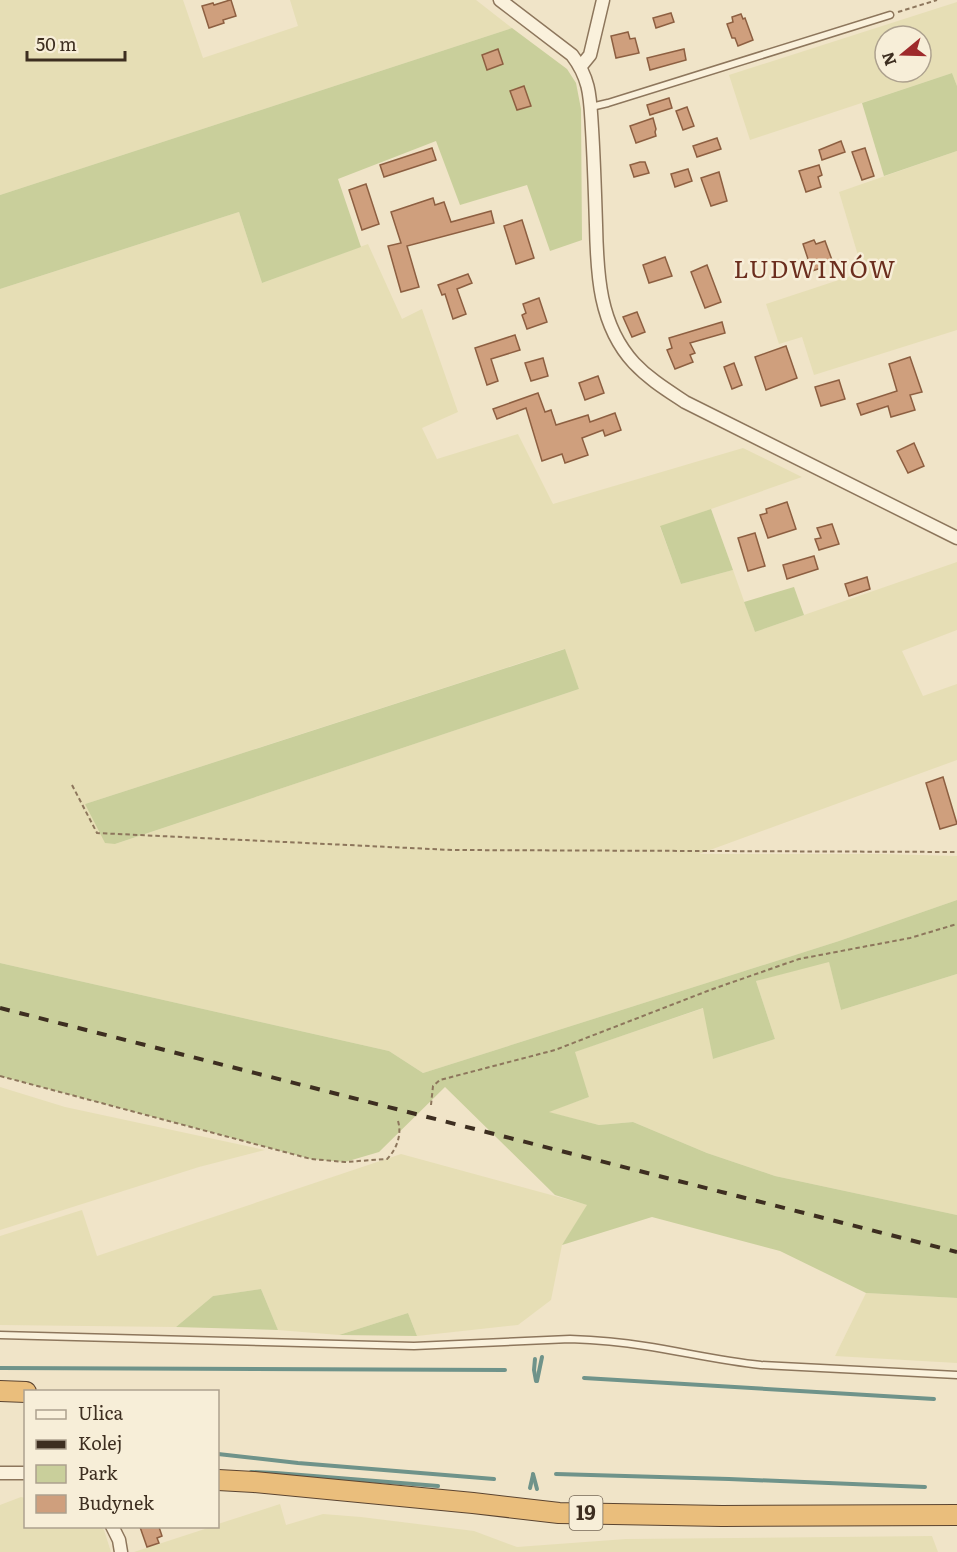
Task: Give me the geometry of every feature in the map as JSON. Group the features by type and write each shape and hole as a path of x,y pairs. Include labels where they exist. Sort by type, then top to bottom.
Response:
{"highway":[{"path":"0,1391 24,1392"},
{"name":"19","path":"219,1480 559,1513 722,1516 957,1515"}],"street":[{"path":"500,0 572,55 586,76 590,107 597,250 603,305 614,335 633,362 685,402 957,538"},
{"path":"581,66 590,55 603,0"},
{"path":"0,1473 24,1473"},
{"path":"113,1528 119,1540 121,1552"}],"lane":[{"path":"590,107 890,15"},
{"path":"0,1335 414,1346 570,1339 628,1344 730,1362 761,1365 957,1375"}],"path":[{"path":"890,15 937,0"},
{"path":"72,785 97,833 452,850 957,852"},
{"path":"431,1105 433,1086 440,1080 555,1050 710,990 799,959 909,938 957,924"},
{"path":"0,1076 320,1160 345,1162 387,1159 399,1137 398,1120"}],"shaded area":[{"path":"0,0 183,0 203,58 298,26 290,0 476,0 512,28 0,195"},
{"path":"957,2 957,86 952,73 933,79 933,24 888,24"},
{"path":"873,29 873,84 919,84 750,140 729,75"},
{"path":"957,151 957,330 814,375 802,337 779,344 766,304 863,272 839,192"},
{"path":"239,212 262,283 368,244 402,319 422,309 458,412 422,428 437,459 518,434 553,504 743,448 802,477 660,527 681,584 733,570 755,632 957,562 957,630 902,651 923,696 957,684 957,760 699,854 957,856 957,900 839,941 423,1073 389,1051 0,963 0,289","holes":["564,649 579,689 115,844 85,804"]},
{"path":"829,961 841,1010 957,974 957,1215 775,1176 707,1153 633,1122 599,1125 547,1112 589,1097 574,1052 704,1008 713,1059 775,1039 756,981"},
{"path":"0,1087 65,1107 265,1150 199,1167 0,1230"},
{"path":"401,1154 588,1205 562,1245 551,1300 518,1325 417,1336 408,1313 339,1335 278,1330 261,1289 213,1296 176,1327 0,1325 0,1236 82,1210 97,1256"},
{"path":"866,1293 957,1298 957,1363 835,1356"},
{"path":"24,1498 24,1528 101,1528 111,1552 0,1552 0,1505"},
{"path":"280,1504 286,1525 323,1514 361,1517 474,1531 517,1547 626,1539 932,1536 938,1552 134,1552 208,1528 219,1528 219,1524"}],"green space":[{"path":"512,28 567,69 576,83 581,109 582,240 550,251 527,185 460,205 436,141 338,179 361,247 262,283 239,212 0,289 0,195"},
{"path":"952,73 957,86 957,151 884,176 862,103 919,84 933,84 933,79"},
{"path":"711,509 733,570 681,584 660,526"},
{"path":"794,587 804,615 755,632 744,602"},
{"path":"565,649 579,689 115,844 105,843 85,804"},
{"path":"957,900 957,974 841,1010 829,962 756,981 775,1039 713,1059 703,1008 575,1052 589,1097 549,1112 599,1125 633,1122 707,1153 775,1176 957,1215 957,1298 866,1293 780,1251 652,1217 562,1245 587,1205 555,1195 445,1087 379,1152 345,1162 311,1159 0,1076 0,963 389,1051 423,1073 839,941"},
{"path":"261,1289 278,1330 176,1327 213,1296"},
{"path":"408,1313 417,1336 339,1335"}],"building":[{"path":"231,0 236,16 209,28 202,6"},
{"path":"671,13 674,22 656,28 653,18"},
{"path":"741,14 743,19 745,18 753,40 738,46 727,24 733,22 732,17"},
{"path":"628,32 630,39 635,38 639,53 616,58 611,36"},
{"path":"498,49 503,64 487,70 482,55"},
{"path":"684,49 686,60 650,70 647,58"},
{"path":"524,86 531,106 517,110 510,91"},
{"path":"669,98 672,108 650,115 647,105"},
{"path":"687,107 694,126 683,130 676,111"},
{"path":"653,118 656,136 636,143 630,126"},
{"path":"717,138 721,149 697,157 693,146"},
{"path":"841,141 845,152 822,160 819,150"},
{"path":"432,148 436,160 384,177 380,165"},
{"path":"865,148 874,176 862,180 852,152"},
{"path":"645,162 649,173 634,177 630,165"},
{"path":"819,165 822,175 818,177 821,187 806,192 799,171"},
{"path":"688,169 692,181 675,187 671,174"},
{"path":"719,172 727,201 711,206 701,178"},
{"path":"366,184 379,224 362,230 349,190"},
{"path":"433,198 435,205 444,202 451,222 491,211 494,223 407,246 419,287 401,292 388,246 401,243 391,212"},
{"path":"522,220 534,258 516,264 504,226"},
{"path":"814,240 816,244 825,241 832,260 823,263 824,267 812,271 803,244"},
{"path":"665,257 672,276 649,283 643,265"},
{"path":"707,265 721,302 705,308 691,272"},
{"path":"468,274 472,283 457,289 466,314 453,319 445,294 442,295 438,285"},
{"path":"539,298 547,322 527,329 522,315 526,313 523,304"},
{"path":"637,312 645,332 632,337 623,317"},
{"path":"722,322 725,333 690,343 695,353 690,355 693,362 675,369 667,350 672,348 669,338"},
{"path":"515,335 520,350 491,359 498,381 487,385 475,348"},
{"path":"786,346 797,378 766,390 755,357"},
{"path":"910,357 922,392 910,395 915,410 891,417 888,406 861,415 857,404 897,391 889,364"},
{"path":"543,358 548,376 531,381 525,363"},
{"path":"734,363 742,385 732,389 724,367"},
{"path":"598,376 604,393 585,400 579,383"},
{"path":"839,380 845,399 821,406 815,387"},
{"path":"538,393 545,412 551,410 556,425 588,415 590,422 615,413 621,430 605,436 603,430 582,438 588,455 565,463 562,454 542,461 526,408 497,419 493,409"},
{"path":"914,443 924,466 908,473 897,451"},
{"path":"787,502 796,529 768,538 760,515 767,513 766,509"},
{"path":"832,524 839,544 819,550 815,539 821,538 817,528"},
{"path":"755,533 765,566 748,571 738,538"},
{"path":"814,556 818,569 787,579 783,565"},
{"path":"867,577 870,589 849,596 845,584"},
{"path":"943,777 957,824 940,829 926,783"},
{"path":"140,1528 159,1528 162,1536 157,1538 159,1543 147,1547"}],"waterway":[{"path":"537,1381 542,1357"},
{"path":"535,1359 536,1381"},
{"path":"0,1368 505,1370"},
{"path":"584,1378 934,1399"},
{"path":"219,1454 494,1479"},
{"path":"251,1472 438,1486"},
{"path":"533,1474 537,1489"},
{"path":"556,1474 925,1487"},
{"path":"530,1488 533,1475"}],"railway":[{"path":"0,1008 957,1252"}],"district":[{"name":"LUDWINÓW","path":"815,270"}]}
